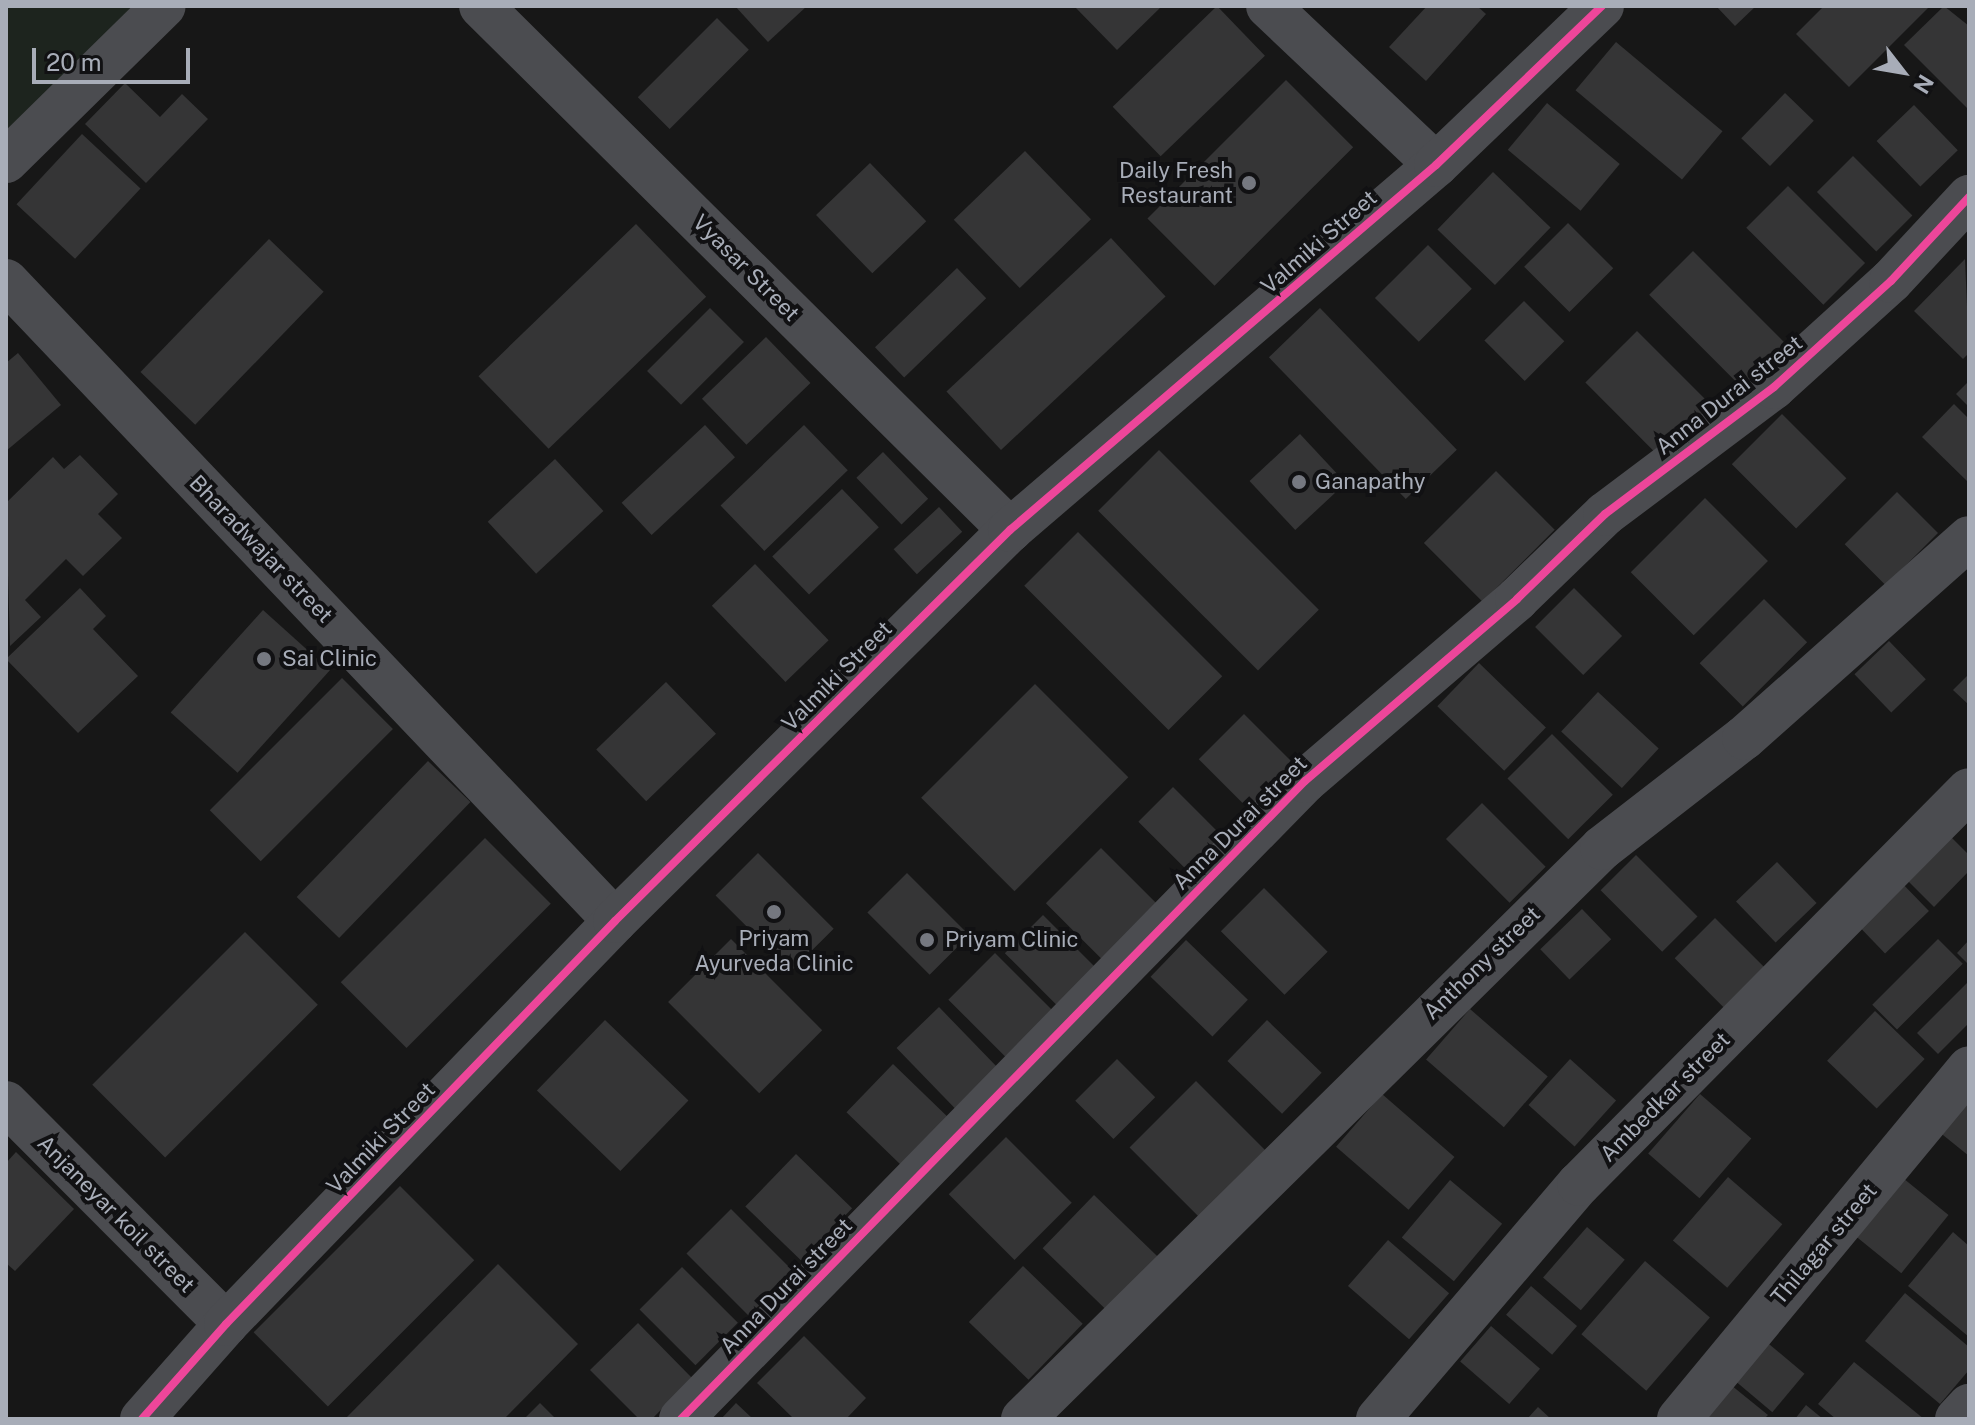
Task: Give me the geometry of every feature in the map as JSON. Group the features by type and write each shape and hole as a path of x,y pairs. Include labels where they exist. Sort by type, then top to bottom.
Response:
{"street":[{"path":"6,161 164,6"},
{"name":"Vyasar Street","path":"481,6 1010,530"},
{"path":"1268,6 1436,165"},
{"name":"Valmiki Street","path":"142,1419 226,1324 615,921 1010,530 1436,165 1602,6"},
{"name":"Anna Durai street","path":"681,1419 1305,781 1517,599 1605,514 1774,387 1891,281 1969,197"},
{"name":"Bharadwajar street","path":"6,281 615,921"},
{"name":"Anthony street","path":"1023,1419 1602,848 1744,738 1969,538"},
{"name":"Ambedkar street","path":"1378,1419 1579,1184 1969,790"},
{"name":"Thilagar street","path":"1679,1419 1969,1068"},
{"name":"Anjaneyar koil street","path":"6,1103 226,1324"},
{"path":"1957,1419 1969,1406"}],"shaded area":[{"path":"6,6 153,6 6,158"}],"building":[{"path":"735,6 807,6 768,42"},
{"path":"1074,6 1162,6 1117,50"},
{"path":"1217,6 1265,56 1161,156 1113,107"},
{"path":"1427,6 1477,6 1486,14 1426,81 1389,47"},
{"path":"1716,6 1756,6 1735,26"},
{"path":"1824,6 1930,6 1849,87 1796,34"},
{"path":"1944,6 1969,26 1969,110 1904,45"},
{"path":"717,18 749,50 670,129 638,97"},
{"path":"1616,42 1722,131 1682,180 1576,90"},
{"name":"Daily Fresh Restaurant","path":"1286,80 1353,147 1215,286 1147,219"},
{"path":"125,83 160,117 182,94 208,119 146,183 85,124"},
{"path":"1785,93 1814,121 1770,166 1741,138"},
{"path":"1547,103 1620,164 1581,211 1508,150"},
{"path":"1914,105 1958,150 1920,186 1877,141"},
{"path":"82,134 141,189 75,259 17,204"},
{"path":"1025,151 1091,219 1020,288 954,220"},
{"path":"1853,156 1912,215 1876,251 1817,192"},
{"path":"870,163 926,221 872,273 816,215"},
{"path":"1493,172 1551,228 1495,285 1437,230"},
{"path":"1788,186 1865,263 1823,305 1746,228"},
{"path":"1568,223 1613,268 1569,312 1524,267"},
{"path":"636,224 706,297 549,449 478,376"},
{"path":"1111,238 1166,297 1001,450 946,391"},
{"path":"269,239 324,292 195,425 140,372"},
{"path":"1428,245 1472,289 1419,342 1375,298"},
{"path":"1693,251 1785,343 1741,387 1649,295"},
{"path":"1965,259 1969,353 1963,359 1914,311"},
{"path":"957,268 986,298 904,377 875,347"},
{"path":"1524,301 1564,341 1525,381 1484,341"},
{"path":"710,308 744,342 681,405 647,371"},
{"path":"1320,308 1457,450 1406,499 1269,357"},
{"path":"1637,331 1715,409 1663,460 1585,383"},
{"path":"766,337 810,383 746,445 702,399"},
{"path":"18,353 61,405 6,451 6,363"},
{"path":"1969,381 1969,407 1956,394"},
{"path":"1954,404 1969,419 1969,483 1922,437"},
{"path":"1782,414 1846,478 1796,529 1732,464"},
{"path":"705,425 735,457 652,535 622,503"},
{"path":"804,425 848,470 764,551 721,506"},
{"name":"Ganapathy","path":"1300,434 1346,483 1295,530 1250,481"},
{"path":"1159,450 1319,610 1258,671 1098,511"},
{"path":"883,452 928,499 902,524 856,478"},
{"path":"80,455 118,494 98,514 122,538 83,576 66,559 25,600 41,617 10,646 6,503 53,457 64,469"},
{"path":"555,459 603,511 536,574 488,522"},
{"path":"1496,471 1555,530 1483,602 1424,543"},
{"path":"842,489 879,527 809,595 772,556"},
{"path":"1897,492 1938,533 1886,585 1845,544"},
{"path":"1705,498 1768,561 1694,635 1631,572"},
{"path":"939,507 962,532 917,574 894,549"},
{"path":"1078,532 1222,676 1169,730 1024,586"},
{"path":"755,564 829,640 785,682 712,606"},
{"path":"80,588 106,616 93,629 138,676 78,733 6,659"},
{"path":"1574,588 1622,636 1583,675 1535,627"},
{"path":"1764,599 1807,642 1743,706 1700,663"},
{"path":"263,610 330,670 238,773 171,713"},
{"path":"1889,641 1926,679 1891,712 1854,674"},
{"path":"1479,663 1546,728 1504,771 1437,706"},
{"path":"1969,674 1969,705 1953,690"},
{"path":"342,678 393,729 261,861 210,810"},
{"path":"666,682 716,734 646,801 596,749"},
{"path":"1035,684 1128,777 1014,891 921,798"},
{"path":"1598,692 1659,749 1622,788 1561,731"},
{"path":"1244,714 1301,771 1256,817 1199,759"},
{"path":"1552,734 1613,795 1568,839 1507,779"},
{"path":"428,761 470,802 339,938 297,897"},
{"path":"1173,787 1223,837 1189,872 1138,822"},
{"path":"1482,803 1546,867 1510,903 1446,839"},
{"path":"1945,831 1969,855 1969,871 1934,907 1901,874"},
{"path":"485,838 551,904 407,1048 341,982"},
{"path":"1101,848 1165,912 1110,968 1046,903"},
{"name":"Priyam Ayurveda Clinic","path":"758,853 834,929 791,971 716,895"},
{"path":"1636,855 1698,917 1662,952 1601,890"},
{"path":"1777,862 1817,903 1776,943 1736,902"},
{"path":"907,873 969,935 930,975 867,913"},
{"path":"1897,878 1929,911 1885,953 1853,920"},
{"path":"1264,888 1328,952 1285,995 1221,931"},
{"path":"1582,909 1611,939 1569,980 1540,949"},
{"path":"1043,915 1100,972 1062,1010 1005,953"},
{"path":"1715,918 1767,970 1727,1011 1675,958"},
{"path":"245,932 318,1005 165,1158 92,1085"},
{"path":"731,939 822,1030 759,1093 668,1002"},
{"path":"1938,939 1963,964 1897,1030 1872,1005"},
{"path":"1186,940 1248,1000 1212,1036 1151,977"},
{"path":"1969,940 1969,965 1957,953"},
{"path":"995,953 1056,1014 1009,1060 948,1000"},
{"path":"1969,981 1969,1023 1938,1054 1917,1033"},
{"path":"939,1007 999,1069 956,1110 897,1048"},
{"path":"1470,1009 1548,1077 1504,1127 1426,1060"},
{"path":"1875,1011 1925,1059 1877,1109 1827,1061"},
{"path":"605,1020 688,1101 620,1171 537,1090"},
{"path":"1267,1020 1322,1073 1282,1114 1227,1061"},
{"path":"1117,1059 1155,1097 1113,1139 1075,1101"},
{"path":"1570,1059 1616,1100 1575,1147 1529,1105"},
{"path":"893,1064 949,1118 903,1166 846,1112"},
{"path":"1196,1081 1265,1150 1199,1217 1130,1147"},
{"path":"1969,1093 1969,1156 1938,1131"},
{"path":"1382,1094 1454,1157 1409,1210 1336,1147"},
{"path":"1700,1094 1751,1139 1699,1198 1648,1154"},
{"path":"1006,1137 1072,1203 1014,1260 949,1194"},
{"path":"16,1152 74,1209 15,1271 6,1263 6,1163"},
{"path":"796,1154 852,1208 801,1261 745,1207"},
{"path":"1898,1174 1949,1215 1901,1273 1851,1232"},
{"path":"1728,1177 1782,1224 1727,1288 1673,1240"},
{"path":"1450,1180 1502,1224 1454,1281 1402,1237"},
{"path":"400,1186 474,1260 328,1407 254,1332"},
{"path":"1094,1195 1160,1259 1109,1312 1043,1248"},
{"path":"731,1209 793,1271 749,1316 686,1254"},
{"path":"1587,1227 1625,1260 1581,1310 1543,1278"},
{"path":"1953,1232 1969,1246 1969,1337 1908,1286"},
{"path":"1388,1240 1449,1293 1409,1339 1348,1286"},
{"path":"1645,1261 1710,1317 1646,1391 1581,1334"},
{"path":"498,1264 578,1344 504,1419 345,1419"},
{"path":"1023,1266 1083,1324 1029,1380 969,1322"},
{"path":"682,1267 738,1323 695,1365 640,1309"},
{"path":"1531,1286 1577,1326 1552,1355 1506,1315"},
{"path":"1905,1293 1969,1347 1969,1370 1940,1404 1865,1341"},
{"path":"638,1323 692,1378 652,1419 639,1419 590,1370"},
{"path":"1491,1326 1540,1369 1509,1404 1460,1361"},
{"path":"1757,1334 1804,1374 1772,1412 1725,1372"},
{"path":"804,1336 866,1398 846,1419 794,1419 757,1383"},
{"path":"1854,1362 1924,1419 1836,1419 1818,1404"},
{"path":"1726,1381 1768,1415 1764,1419 1695,1419"},
{"path":"540,1403 556,1419 524,1419"},
{"path":"736,1403 753,1419 721,1419"},
{"path":"1806,1405 1823,1419 1795,1419"},
{"path":"1538,1407 1551,1419 1527,1419"}],"cycle path":[{"path":"142,1419 226,1324 615,921 1010,530 1436,165 1602,6"},
{"path":"681,1419 1305,781 1517,599 1605,514 1774,387 1891,281 1969,197"}],"place":[{"name":"Daily Fresh Restaurant","path":"1249,183"},
{"name":"Ganapathy","path":"1299,482"},
{"name":"Sai Clinic","path":"264,659"},
{"name":"Priyam Ayurveda Clinic","path":"774,912"},
{"name":"Priyam Clinic","path":"927,940"}]}
